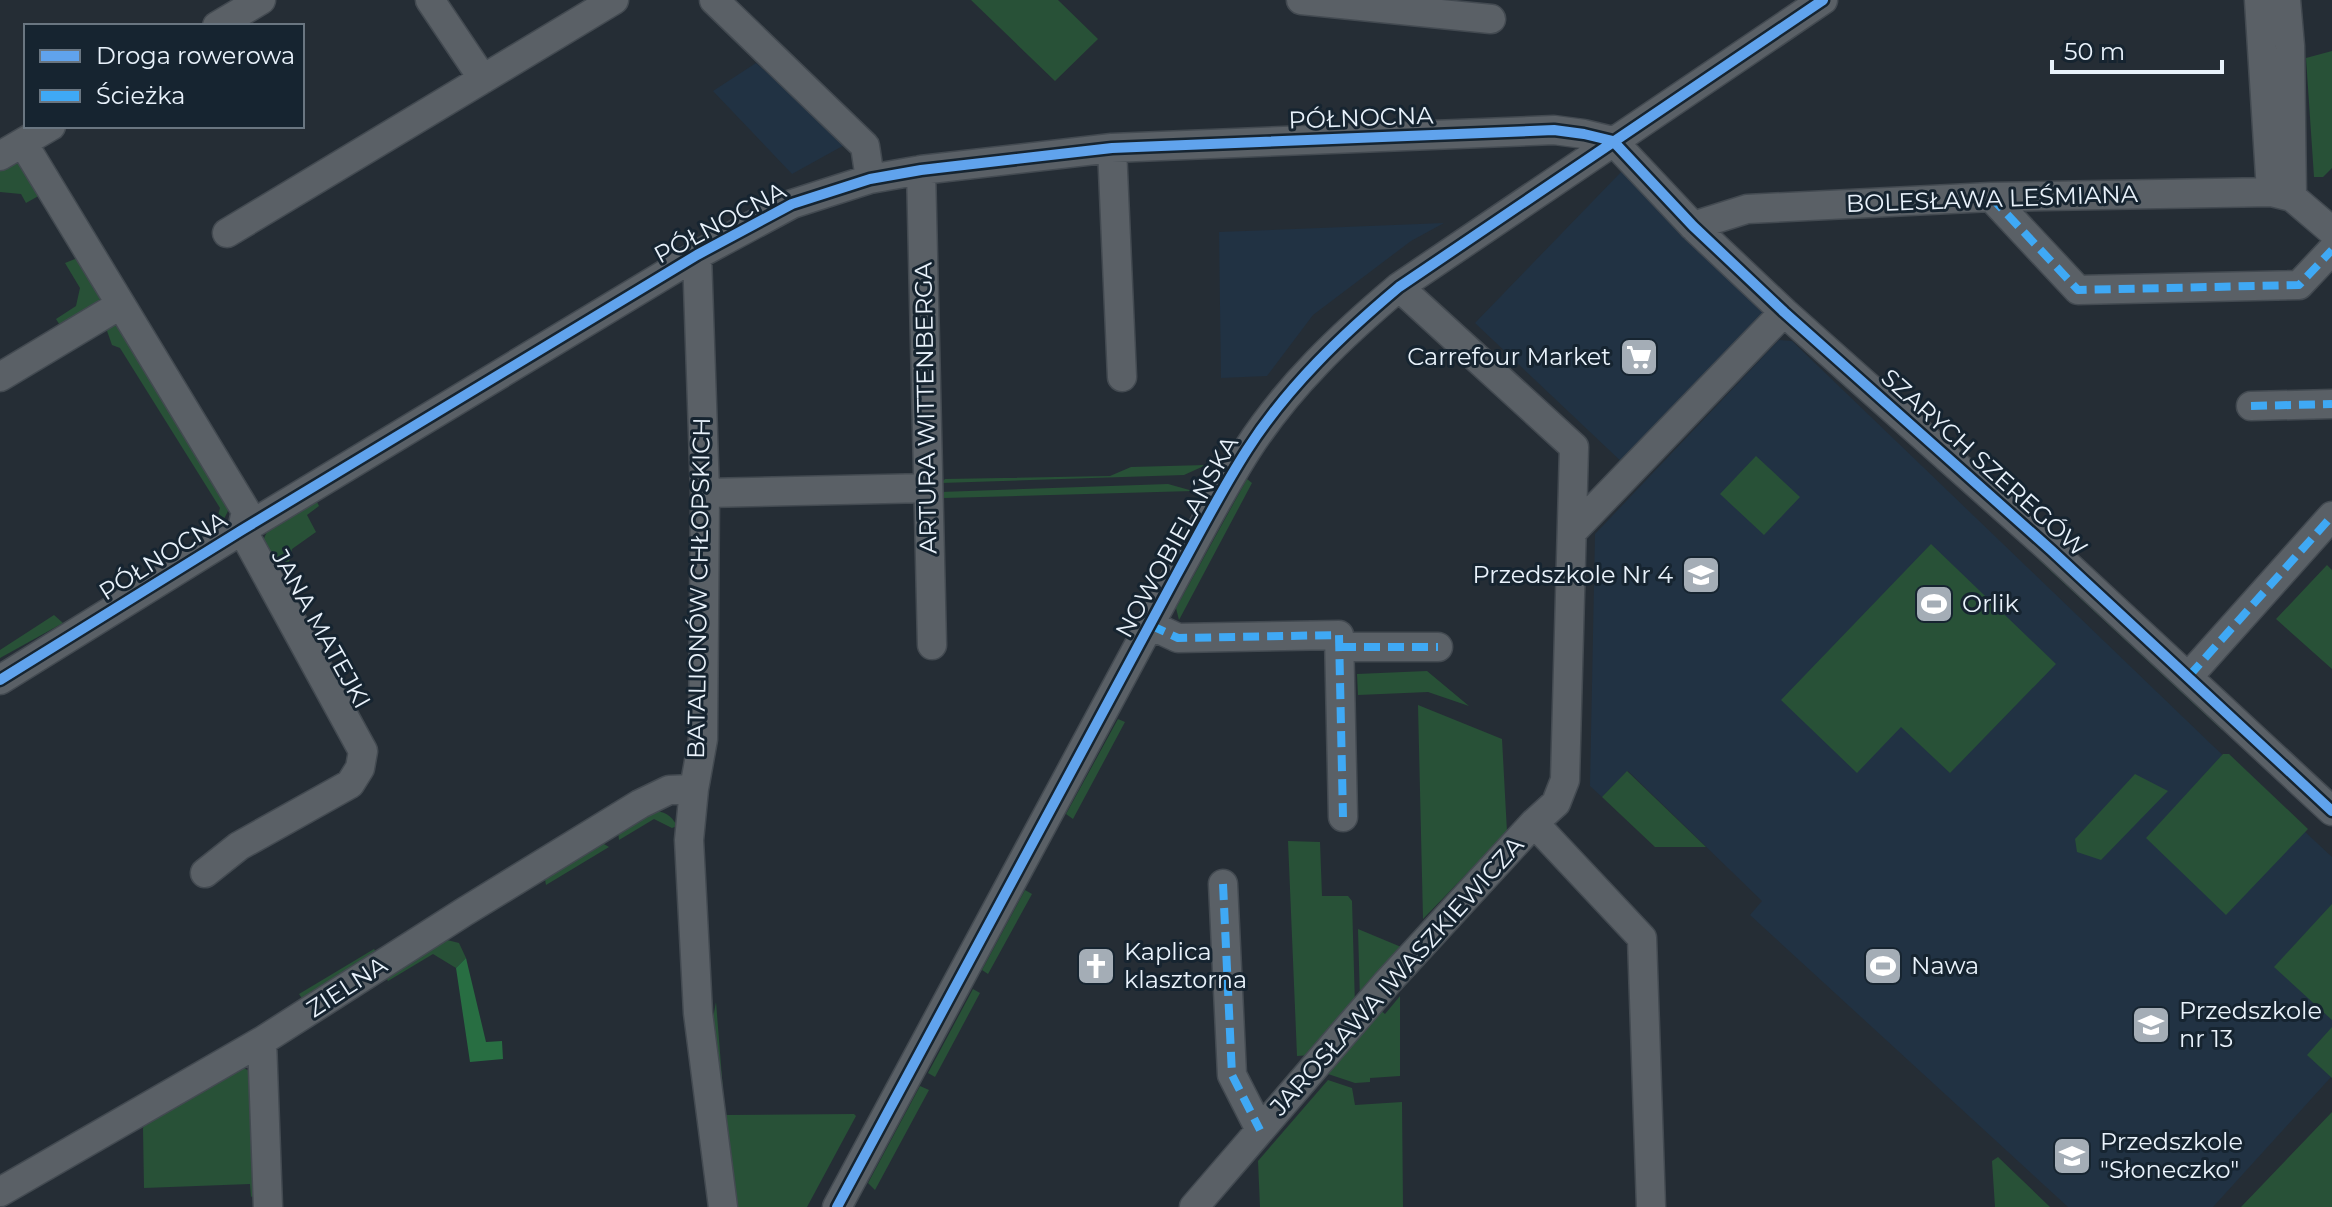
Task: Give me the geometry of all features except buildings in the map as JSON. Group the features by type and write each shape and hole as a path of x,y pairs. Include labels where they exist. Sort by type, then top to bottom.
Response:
{"street":[{"path":"220,24 261,0"},
{"path":"430,0 483,79"},
{"path":"227,233 614,0"},
{"path":"714,0 865,146 870,179"},
{"path":"1301,0 1491,19"},
{"name":"NOWOBIELAŃSKA","path":"839,1206 1229,480 1271,417 1338,340 1399,287 1823,0"},
{"path":"2259,0 2282,194 2332,231"},
{"path":"2282,194 2290,46 2286,0"},
{"path":"11,150 48,128"},
{"name":"PÓŁNOCNA","path":"0,680 697,255 792,204 870,179 921,170 1112,148 1554,130 1613,141"},
{"name":"SZARYCH SZEREGÓW","path":"1613,141 1693,226 1784,312 2051,550 2332,811"},
{"path":"1112,148 1122,377"},
{"name":"JANA MATEJKI","path":"11,150 120,305 246,511 242,530 361,742 364,755 359,772 350,784 239,846 205,873"},
{"name":"ARTURA WITTENBERGA","path":"921,170 932,645"},
{"name":"BOLESŁAWA LEŚMIANA","path":"1693,226 1747,209 1991,197 2282,194"},
{"path":"1991,197 2078,290 2299,285 2332,250"},
{"name":"BATALIONÓW CHŁOPSKICH","path":"697,255 705,493 703,739 689,840 698,1013 723,1207"},
{"name":"JAROSŁAWA IWASZKIEWICZA","path":"1194,1207 1386,984 1556,803 1565,780 1574,447 1399,287"},
{"path":"0,377 120,305"},
{"path":"1572,532 1784,312"},
{"path":"2251,406 2332,404"},
{"path":"705,493 928,488"},
{"path":"2189,676 2332,516"},
{"path":"1150,625 1178,638 1339,635 1343,817"},
{"path":"1340,647 1438,647"},
{"name":"ZIELNA","path":"0,1192 262,1041 640,804 669,790 694,789"},
{"name":"JAROSŁAWA IWASZKIEWICZA","path":"1534,823 1642,938 1651,1207"},
{"name":"JAROSŁAWA IWASZKIEWICZA","path":"1223,884 1232,1075 1260,1130"},
{"path":"262,1041 268,1207"}],"shaded area":[{"path":"756,63 848,143 792,174 713,91"},
{"path":"1622,171 1769,314 1626,466 1475,323"},
{"path":"1444,223 1411,241 1313,315 1267,376 1221,378 1219,232"},
{"path":"1779,340 1792,341 2332,857 2332,1076 2213,1207 2068,1207 1750,915 1762,901 1628,771 1602,797 1590,786 1595,534"}],"green space":[{"path":"971,0 1058,0 1098,39 1055,81"},
{"path":"2332,51 2332,168 2323,177 2314,177 2306,58"},
{"path":"18,159 42,194 26,203 21,194 0,192 0,164"},
{"path":"80,257 103,297 61,327 56,319 76,306 80,288 65,263"},
{"path":"111,324 124,328 229,509 223,521 215,527 220,508 120,348 112,345 106,328"},
{"path":"1756,456 1800,497 1764,535 1720,494"},
{"path":"1206,465 1184,475 941,483 945,479 1110,476 1131,467"},
{"path":"1247,479 1252,483 1179,620 1176,608"},
{"path":"1168,484 1193,491 944,498 940,492"},
{"path":"315,498 319,506 307,515 316,532 292,549 285,580 291,591 263,542 277,521"},
{"name":"Orlik","path":"1931,544 2056,664 1950,773 1901,727 1857,773 1781,700"},
{"path":"2039,560 2053,561 2221,719 2222,730"},
{"path":"2327,565 2332,570 2332,669 2276,619"},
{"path":"54,615 63,623 0,658 0,650"},
{"path":"1427,671 1469,706 1428,692 1358,695 1357,674"},
{"path":"1418,705 1502,739 1507,832 1423,919"},
{"path":"1118,719 1125,722 1073,819 1066,814"},
{"path":"2223,754 2229,754 2308,829 2226,915 2146,838"},
{"path":"1627,771 1706,847 1655,847 1602,797"},
{"path":"2135,774 2168,791 2101,860 2077,852 2075,839"},
{"path":"652,810 667,814 677,826 672,828 654,819 619,840 618,831"},
{"path":"597,840 609,847 546,885 544,874"},
{"path":"1288,841 1320,842 1322,896 1348,896 1352,901 1355,1006 1312,1055 1297,1056"},
{"path":"1025,890 1032,894 988,974 982,970"},
{"path":"2332,904 2332,1020 2274,967"},
{"path":"1358,929 1406,949 1360,1001"},
{"path":"443,939 459,943 466,958 456,968 433,954 388,981 385,976"},
{"path":"374,949 378,955 303,1000 299,994"},
{"path":"466,958 486,1042 502,1041 503,1059 470,1062 456,968"},
{"path":"973,989 980,993 935,1077 928,1073"},
{"path":"1400,996 1400,1076 1370,1078 1370,1082 1355,1083 1316,1070 1380,1010 1385,1014"},
{"path":"716,1002 725,1115 856,1116 807,1207 730,1207 718,1098 713,1018"},
{"path":"2332,1027 2332,1078 2307,1055"},
{"path":"239,1065 249,1071 256,1194 251,1197 250,1184 144,1188 143,1128 148,1116"},
{"path":"1328,1080 1352,1088 1355,1105 1402,1102 1403,1207 1260,1207 1258,1161"},
{"path":"920,1086 929,1090 875,1190 868,1183"},
{"path":"2332,1112 2332,1207 2241,1207"},
{"path":"1998,1157 2050,1207 1995,1207 1992,1161"}],"marked path":[{"path":"1991,197 2078,290 2299,285 2332,250"},
{"path":"2251,406 2332,404"},
{"path":"2189,676 2332,516"},
{"path":"1150,625 1178,638 1339,635 1343,817"},
{"path":"1340,647 1438,647"},
{"path":"1223,884 1232,1075 1260,1130"}],"cycle path":[{"path":"837,1207 1211,511 1247,450 1280,404 1337,343 1399,287 1823,0"},
{"path":"0,680 697,255 792,204 870,179 921,170 1112,148 1554,130 1613,141"},
{"path":"1613,141 1693,226 1784,312 2051,550 2332,811"}],"place":[{"name":"Carrefour Market","path":"1639,357"},
{"name":"Przedszkole Nr 4","path":"1701,575"},
{"name":"Orlik","path":"1934,604"},
{"name":"Kaplica klasztorna","path":"1096,966"},
{"name":"Nawa","path":"1883,966"},
{"name":"Przedszkole nr 13","path":"2151,1025"},
{"name":"Przedszkole \"Słoneczko\"","path":"2072,1156"}]}
